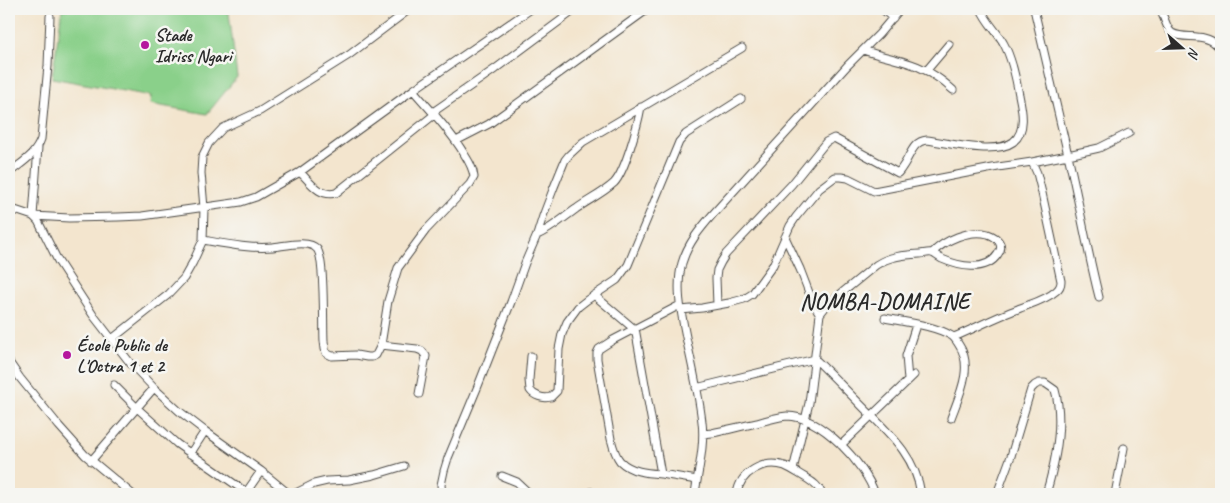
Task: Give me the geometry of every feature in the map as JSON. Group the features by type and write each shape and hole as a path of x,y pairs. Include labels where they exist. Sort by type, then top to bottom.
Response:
{"street":[{"path":"112,339 169,294 184,278 203,240 204,208 201,173 202,157 209,143 224,128 260,111 349,55 410,9"},
{"path":"9,208 33,216 118,218 204,208 241,202 256,197 300,172 413,90 531,9"},
{"path":"300,172 322,193 330,195 336,193 434,113 576,9"},
{"path":"456,142 488,124 648,9"},
{"path":"882,9 893,18"},
{"path":"695,494 703,434 679,290 681,271 686,254 695,236 725,200 900,9"},
{"path":"717,305 716,278 720,262 792,184 826,142 834,138 898,173 914,146 922,140 989,148 1008,144 1015,140 1020,131 1023,116 1017,82 1004,45 981,9"},
{"path":"1034,9 1099,297"},
{"path":"1159,9 1164,14 1169,30 1174,34 1204,38 1217,45 1221,45"},
{"path":"50,16 48,66 42,127 38,147 33,216 38,221 58,261 75,289 131,364 179,411 289,494"},
{"path":"927,70 950,44"},
{"path":"442,494 441,485 448,458 478,386 565,160 583,142 742,48"},
{"path":"863,50 908,62 927,70 953,90"},
{"path":"203,240 252,247 303,243 316,247 320,253 322,274 326,353 332,356 356,354 372,357 376,355 382,345 388,301 398,268 426,230 445,212 474,177 471,166 456,142 434,113 413,90"},
{"path":"531,356 530,390 534,394 546,398 551,397 557,391 559,349 567,322 578,307 616,280 628,265 682,138 740,99"},
{"path":"537,235 601,194 615,182 623,168 641,107"},
{"path":"697,480 641,472 620,462 611,439 597,354 600,349 634,328 681,307 717,305 744,299 752,294 773,265 790,226 796,217 819,189 835,177 848,178 870,190 874,190 1068,155 1099,148 1128,133"},
{"path":"9,173 32,155 38,147"},
{"path":"954,337 1034,303 1053,293 1060,286 1061,281 1042,193 1032,162"},
{"path":"793,470 806,420 820,314 827,305 882,260 932,253 944,243 968,234 988,234 999,240 1000,244 999,253 994,259 985,264 974,266 960,265 932,253"},
{"path":"785,237 813,303 820,314"},
{"path":"594,295 634,328 661,474"},
{"path":"885,318 937,329 954,337 963,351 966,368 963,386 951,418"},
{"path":"908,380 906,356 916,325"},
{"path":"382,345 417,349 424,352 426,356 419,394"},
{"path":"696,388 815,359"},
{"path":"815,359 896,440 916,475 920,494"},
{"path":"9,362 59,426 91,460 132,494"},
{"path":"841,445 914,375"},
{"path":"998,494 1028,395 1039,382 1045,383 1055,390 1058,405 1056,448 1046,494"},
{"path":"114,385 177,444 245,493 261,471"},
{"path":"91,460 154,388"},
{"path":"703,434 712,434 787,416 806,420 841,445 868,478 876,494"},
{"path":"190,454 205,431"},
{"path":"1115,494 1124,448"},
{"path":"737,494 742,480 748,473 764,465 774,464 793,470 814,483 822,494"},
{"path":"294,494 314,484 374,475 404,466"},
{"path":"502,476 517,482 530,494"},
{"path":"583,494 591,492 596,494"}],"green space":[{"name":"Stade Idriss Ngari","path":"62,9 202,9 229,13 237,77 207,114 150,104 151,96 52,78"}],"place":[{"name":"Stade Idriss Ngari","path":"145,45"},
{"name":"École Public de L'Octra 1 et 2","path":"67,355"}],"district":[{"name":"NOMBA-DOMAINE","path":"885,301"}]}
